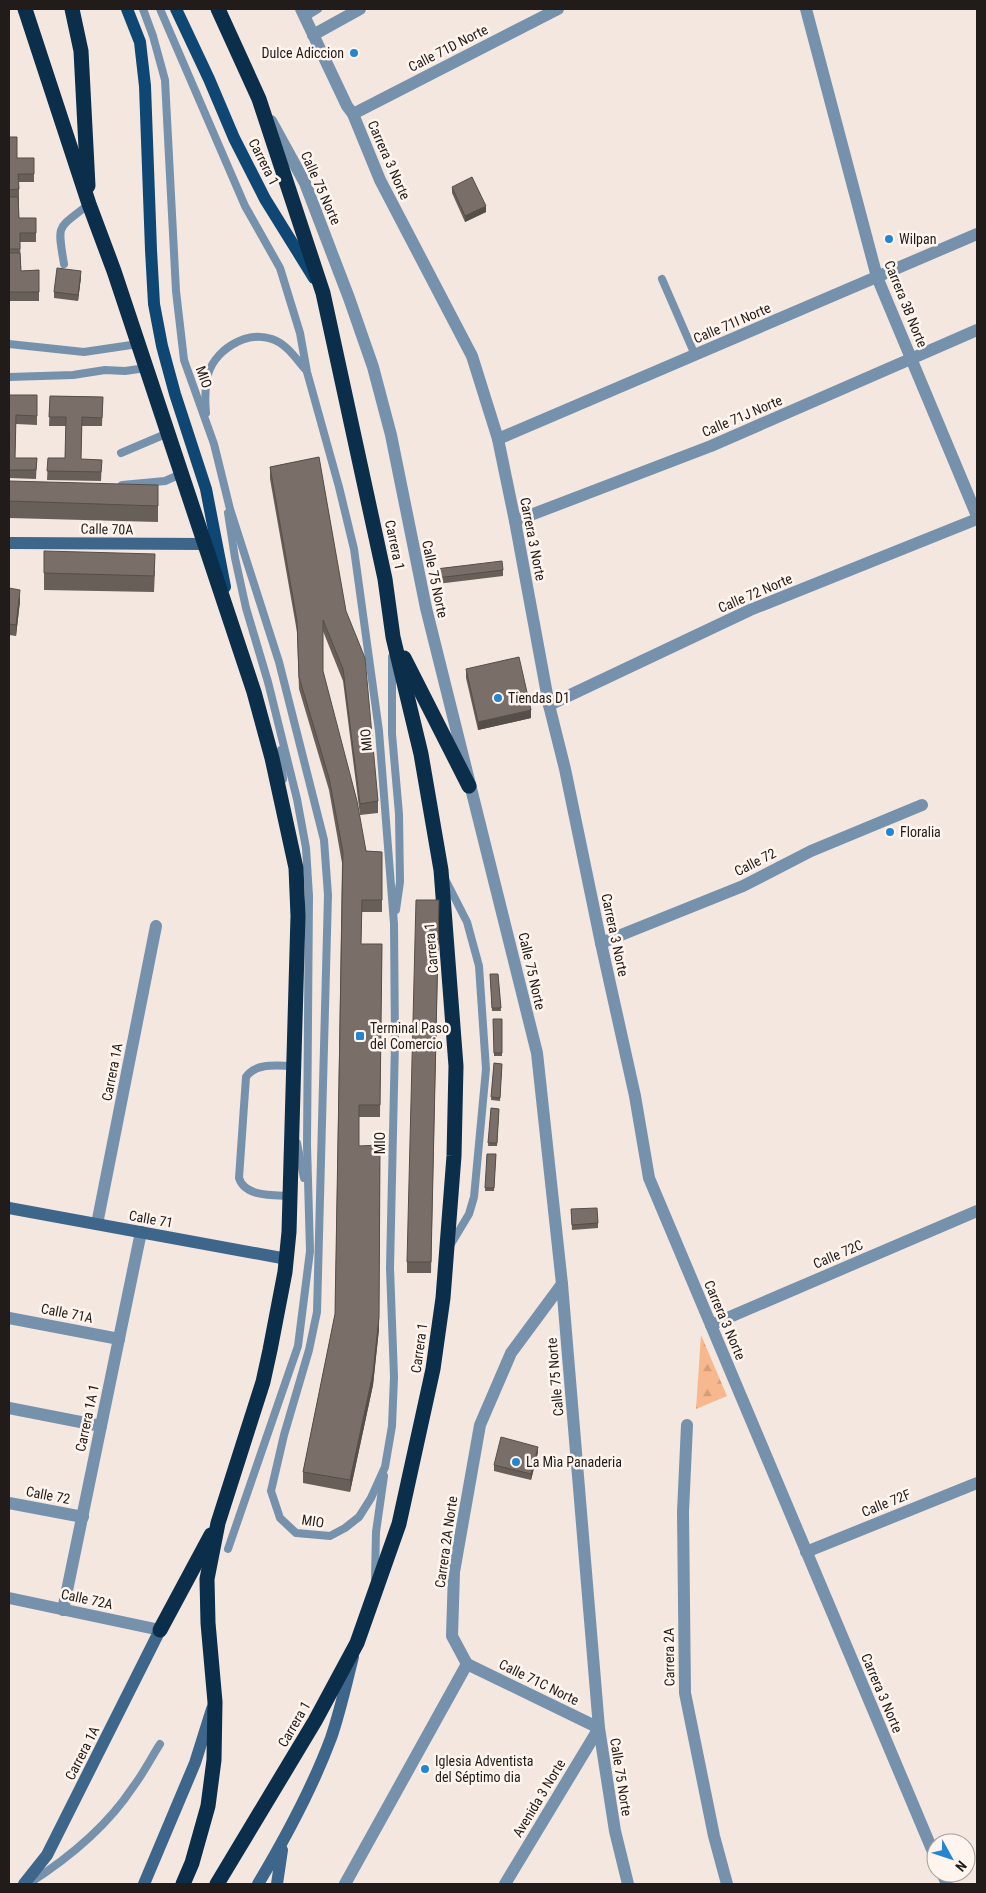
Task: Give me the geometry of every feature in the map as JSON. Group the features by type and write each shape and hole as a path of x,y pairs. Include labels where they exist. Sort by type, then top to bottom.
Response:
{"highway":[{"path":"25,9 89,204 114,271 232,624 266,735 286,816 296,868 298,916 293,1121 287,1259 263,1382 218,1523 207,1580 208,1624 215,1702 214,1760 208,1806 192,1863 183,1884"},
{"path":"72,9 79,35 83,69 89,204"},
{"path":"218,9 259,99 323,293"},
{"name":"Carrera 1","path":"217,1884 315,1721 357,1643 399,1524 430,1389 443,1298 454,1156 456,1066 441,870 421,754 393,637 385,579 323,293"},
{"path":"393,637 470,786"},
{"path":"160,1630 218,1523"}],"main road":[{"path":"127,9 140,42 145,86 150,250 154,304 162,346 175,394 206,489 232,624"},
{"name":"Carrera 1","path":"176,9 209,78 234,138 265,199 323,293"}],"street":[{"path":"312,35 360,9"},
{"name":"Calle 71D Norte","path":"353,114 558,9"},
{"name":"Carrera 3B Norte","path":"806,9 877,277 977,518"},
{"name":"Carrera 3 Norte","path":"303,13 347,106 353,114 380,180 472,356 498,439 516,522 549,705 565,769 635,1096 649,1178 926,1835"},
{"name":"Calle 75 Norte","path":"259,99 305,183 373,367 391,435 426,608 537,1053 562,1284 599,1728 615,1831 628,1884"},
{"name":"Calle 71I Norte","path":"498,439 977,234"},
{"name":"Calle 71J Norte","path":"516,522 711,446 977,330"},
{"name":"Calle 72 Norte","path":"549,705 750,610 977,518"},
{"name":"Calle 70A","path":"9,543 205,544"},
{"name":"Calle 72","path":"601,943 744,886 811,851 922,805"},
{"name":"Carrera 1A","path":"97,1224 156,926"},
{"name":"Calle 71","path":"9,1208 287,1259"},
{"name":"Calle 72C","path":"711,1325 977,1211"},
{"name":"Carrera 1A 1","path":"64,1610 141,1232"},
{"name":"Carrera 2A Norte","path":"467,1664 452,1636 454,1572 480,1425 511,1353 562,1284"},
{"name":"Calle 71A","path":"9,1318 119,1339"},
{"path":"9,1408 101,1426"},
{"name":"Carrera 2A","path":"687,1425 683,1522 685,1693 714,1836 727,1884"},
{"name":"Calle 72F","path":"806,1552 977,1483"},
{"name":"Calle 72","path":"9,1503 82,1517"},
{"name":"Calle 72A","path":"9,1598 160,1630"},
{"name":"Carrera 1A","path":"24,1884 47,1855 160,1630"},
{"path":"258,1884 284,1841 316,1775 330,1738 357,1643"},
{"path":"345,1884 467,1664"},
{"name":"Calle 71C Norte","path":"467,1664 599,1728"},
{"path":"144,1884 195,1763 215,1702"},
{"name":"Avenida 3 Norte","path":"505,1884 599,1728"},
{"path":"277,1884 284,1841"}],"lane":[{"name":"MIO","path":"142,9 153,36 165,80 176,291 184,360 214,444 220,472 284,682 324,840 328,895 317,1312 309,1350 284,1435 272,1491 280,1518 296,1533 330,1536 345,1528 359,1517 371,1498 385,1467 392,1426 394,1377 390,1268 395,1042 394,924 379,732 354,549 307,372 300,333 280,268 245,206 160,9"},
{"path":"303,13 318,9"},
{"path":"64,264 59,234 66,220 89,204"},
{"path":"662,279 695,355"},
{"path":"206,420 205,398 207,377 225,349 238,341 256,336 273,339 284,346 307,372"},
{"path":"9,344 84,352 138,344"},
{"path":"9,377 73,375 105,370 125,371 146,368"},
{"path":"121,453 168,433"},
{"path":"220,472 246,608 297,799 304,838 309,896 307,1145 310,1251 298,1346 228,1549"},
{"path":"121,485 165,481 181,474"},
{"path":"393,637 392,734 399,814 400,882 394,924"},
{"path":"280,731 286,816"},
{"path":"441,870 467,922 479,966 486,1069 474,1197 469,1214 446,1252"},
{"path":"290,1196 263,1194 247,1189 241,1184 239,1178 246,1078 256,1068 294,1066"},
{"path":"293,1121 308,1199"},
{"path":"374,1597 376,1532 385,1467"},
{"path":"28,1884 62,1862 100,1828 133,1788 160,1744"}],"green space":[{"path":"701,1335 727,1396 696,1409"}],"building":[{"path":"9,137 17,137 17,158 34,158 34,174 18,174 19,189 9,190"},
{"path":"472,177 486,206 465,216 452,187"},
{"path":"9,197 18,197 19,218 36,218 36,233 20,233 20,249 9,249"},
{"path":"9,253 20,253 21,271 39,270 39,292 9,292"},
{"path":"57,268 81,271 78,295 54,292"},
{"path":"9,395 37,395 37,416 16,415 15,458 37,458 36,470 9,470"},
{"path":"50,396 103,397 102,418 82,417 81,459 102,460 101,472 47,471 48,458 65,458 66,417 49,417"},
{"name":"Terminal Paso del Comercio","path":"319,457 346,611 365,658 378,801 360,804 343,669 323,620 323,671 357,801 366,851 382,852 382,900 362,900 361,944 382,944 380,1105 359,1105 359,1146 380,1145 379,1317 373,1373 350,1480 303,1472 335,1314 343,852 329,778 299,677 297,621 270,467"},
{"path":"9,481 158,485 158,506 9,501"},
{"path":"44,551 155,554 154,576 44,573"},
{"path":"502,561 503,570 437,578 436,569"},
{"path":"9,588 20,590 16,625 9,624"},
{"name":"Tiendas D1","path":"519,657 531,710 478,722 466,669"},
{"name":"Terminal Paso del Comercio","path":"416,900 439,900 431,1262 407,1262"},
{"path":"490,974 498,974 501,1008 492,1008"},
{"path":"493,1019 502,1019 502,1053 494,1053"},
{"path":"494,1063 502,1064 500,1098 491,1097"},
{"path":"491,1108 499,1109 497,1143 488,1143"},
{"path":"487,1154 496,1154 494,1188 485,1188"},
{"path":"597,1208 598,1223 572,1225 571,1209"},
{"name":"La Mìa Panaderia","path":"501,1437 538,1447 531,1474 494,1465"}],"place":[{"name":"Dulce Adiccion","path":"354,53"},
{"name":"Wilpan","path":"889,239"},
{"name":"Tiendas D1","path":"498,698"},
{"name":"Floralia","path":"890,832"},
{"name":"Terminal Paso del Comercio","path":"360,1036"},
{"name":"La Mìa Panaderia","path":"516,1462"},
{"name":"Iglesia Adventista del Séptimo dia","path":"425,1769"}]}
